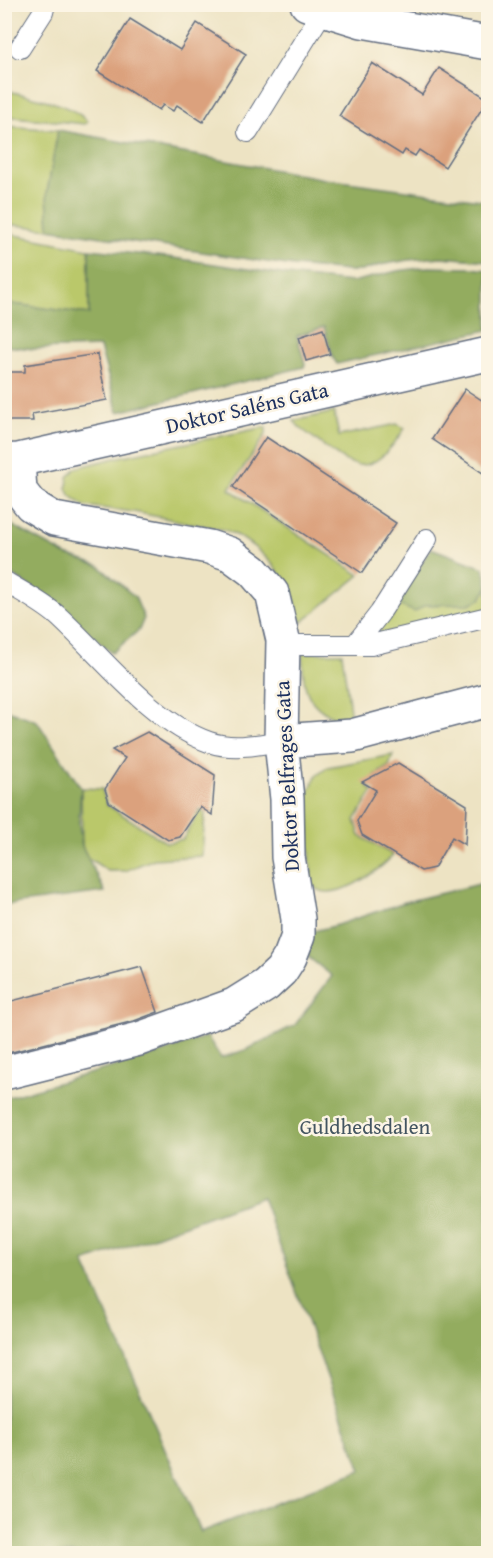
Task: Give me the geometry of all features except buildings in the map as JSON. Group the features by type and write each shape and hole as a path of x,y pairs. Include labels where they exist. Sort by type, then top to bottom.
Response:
{"street":[{"path":"315,7 362,21 489,43"},
{"name":"Doktor Saléns Gata","path":"11,460 489,354"},
{"name":"Doktor Belfrages Gata","path":"4,1073 139,1039 234,1005 266,985 282,971 298,936 298,919 288,857 287,799 281,741 282,645 272,593 253,571 230,554 209,547 54,519 31,505 20,492 11,460"},
{"path":"281,741 352,736 489,700"}],"lane":[{"path":"20,48 44,12 45,4"},
{"path":"248,132 315,7"},
{"path":"355,645 380,613 427,538"},
{"path":"4,580 50,609 169,721 207,742 225,746 252,746 281,741"},
{"path":"282,645 371,645 489,617"}],"green space":[{"path":"4,90 61,105 88,122 85,124 5,116"},
{"path":"5,126 58,130 47,193 49,229 5,224"},
{"path":"58,130 325,179 488,201 488,261 441,257 380,265 361,271 348,271 294,266 49,229 47,193"},
{"path":"5,233 89,249 89,314 5,303"},
{"path":"89,249 352,282 397,271 428,267 488,270 488,330 337,364 324,327 297,336 304,367 118,412 100,347 34,349 5,346 5,303 89,314"},
{"path":"334,412 339,436 397,424 405,428 391,447 378,459 366,465 355,464 331,451 294,421"},
{"path":"266,427 266,434 229,489 360,575 301,623 293,595 279,572 254,547 235,535 225,530 134,512 84,506 70,495 67,488 68,477 76,468"},
{"path":"4,521 66,555 99,566 135,597 144,618 139,630 112,653 55,603 5,570"},
{"path":"431,548 484,568 488,586 481,599 469,604 425,605 415,612 395,604"},
{"path":"488,586 488,610 379,635 377,633 395,604 469,604 481,599"},
{"path":"302,653 342,653 351,718 330,715 311,700 305,686"},
{"path":"5,709 37,721 81,788 79,823 82,846 105,892 5,905"},
{"path":"393,755 389,766 376,774 368,787 373,791 355,820 360,836 393,855 377,870 343,889 331,892 321,891 312,886 306,798 316,776 328,767"},
{"path":"81,788 102,789 107,805 167,843 183,839 200,810 205,813 202,856 154,859 125,871 108,871 88,858 82,846"},
{"name":"Guldhedsdalen","path":"488,882 488,1553 5,1554 5,1098 164,1052 207,1036 221,1058 248,1049 295,1025 332,976 308,957 309,932 405,902","holes":["262,1197 361,1470 201,1532 84,1262"]}]}
